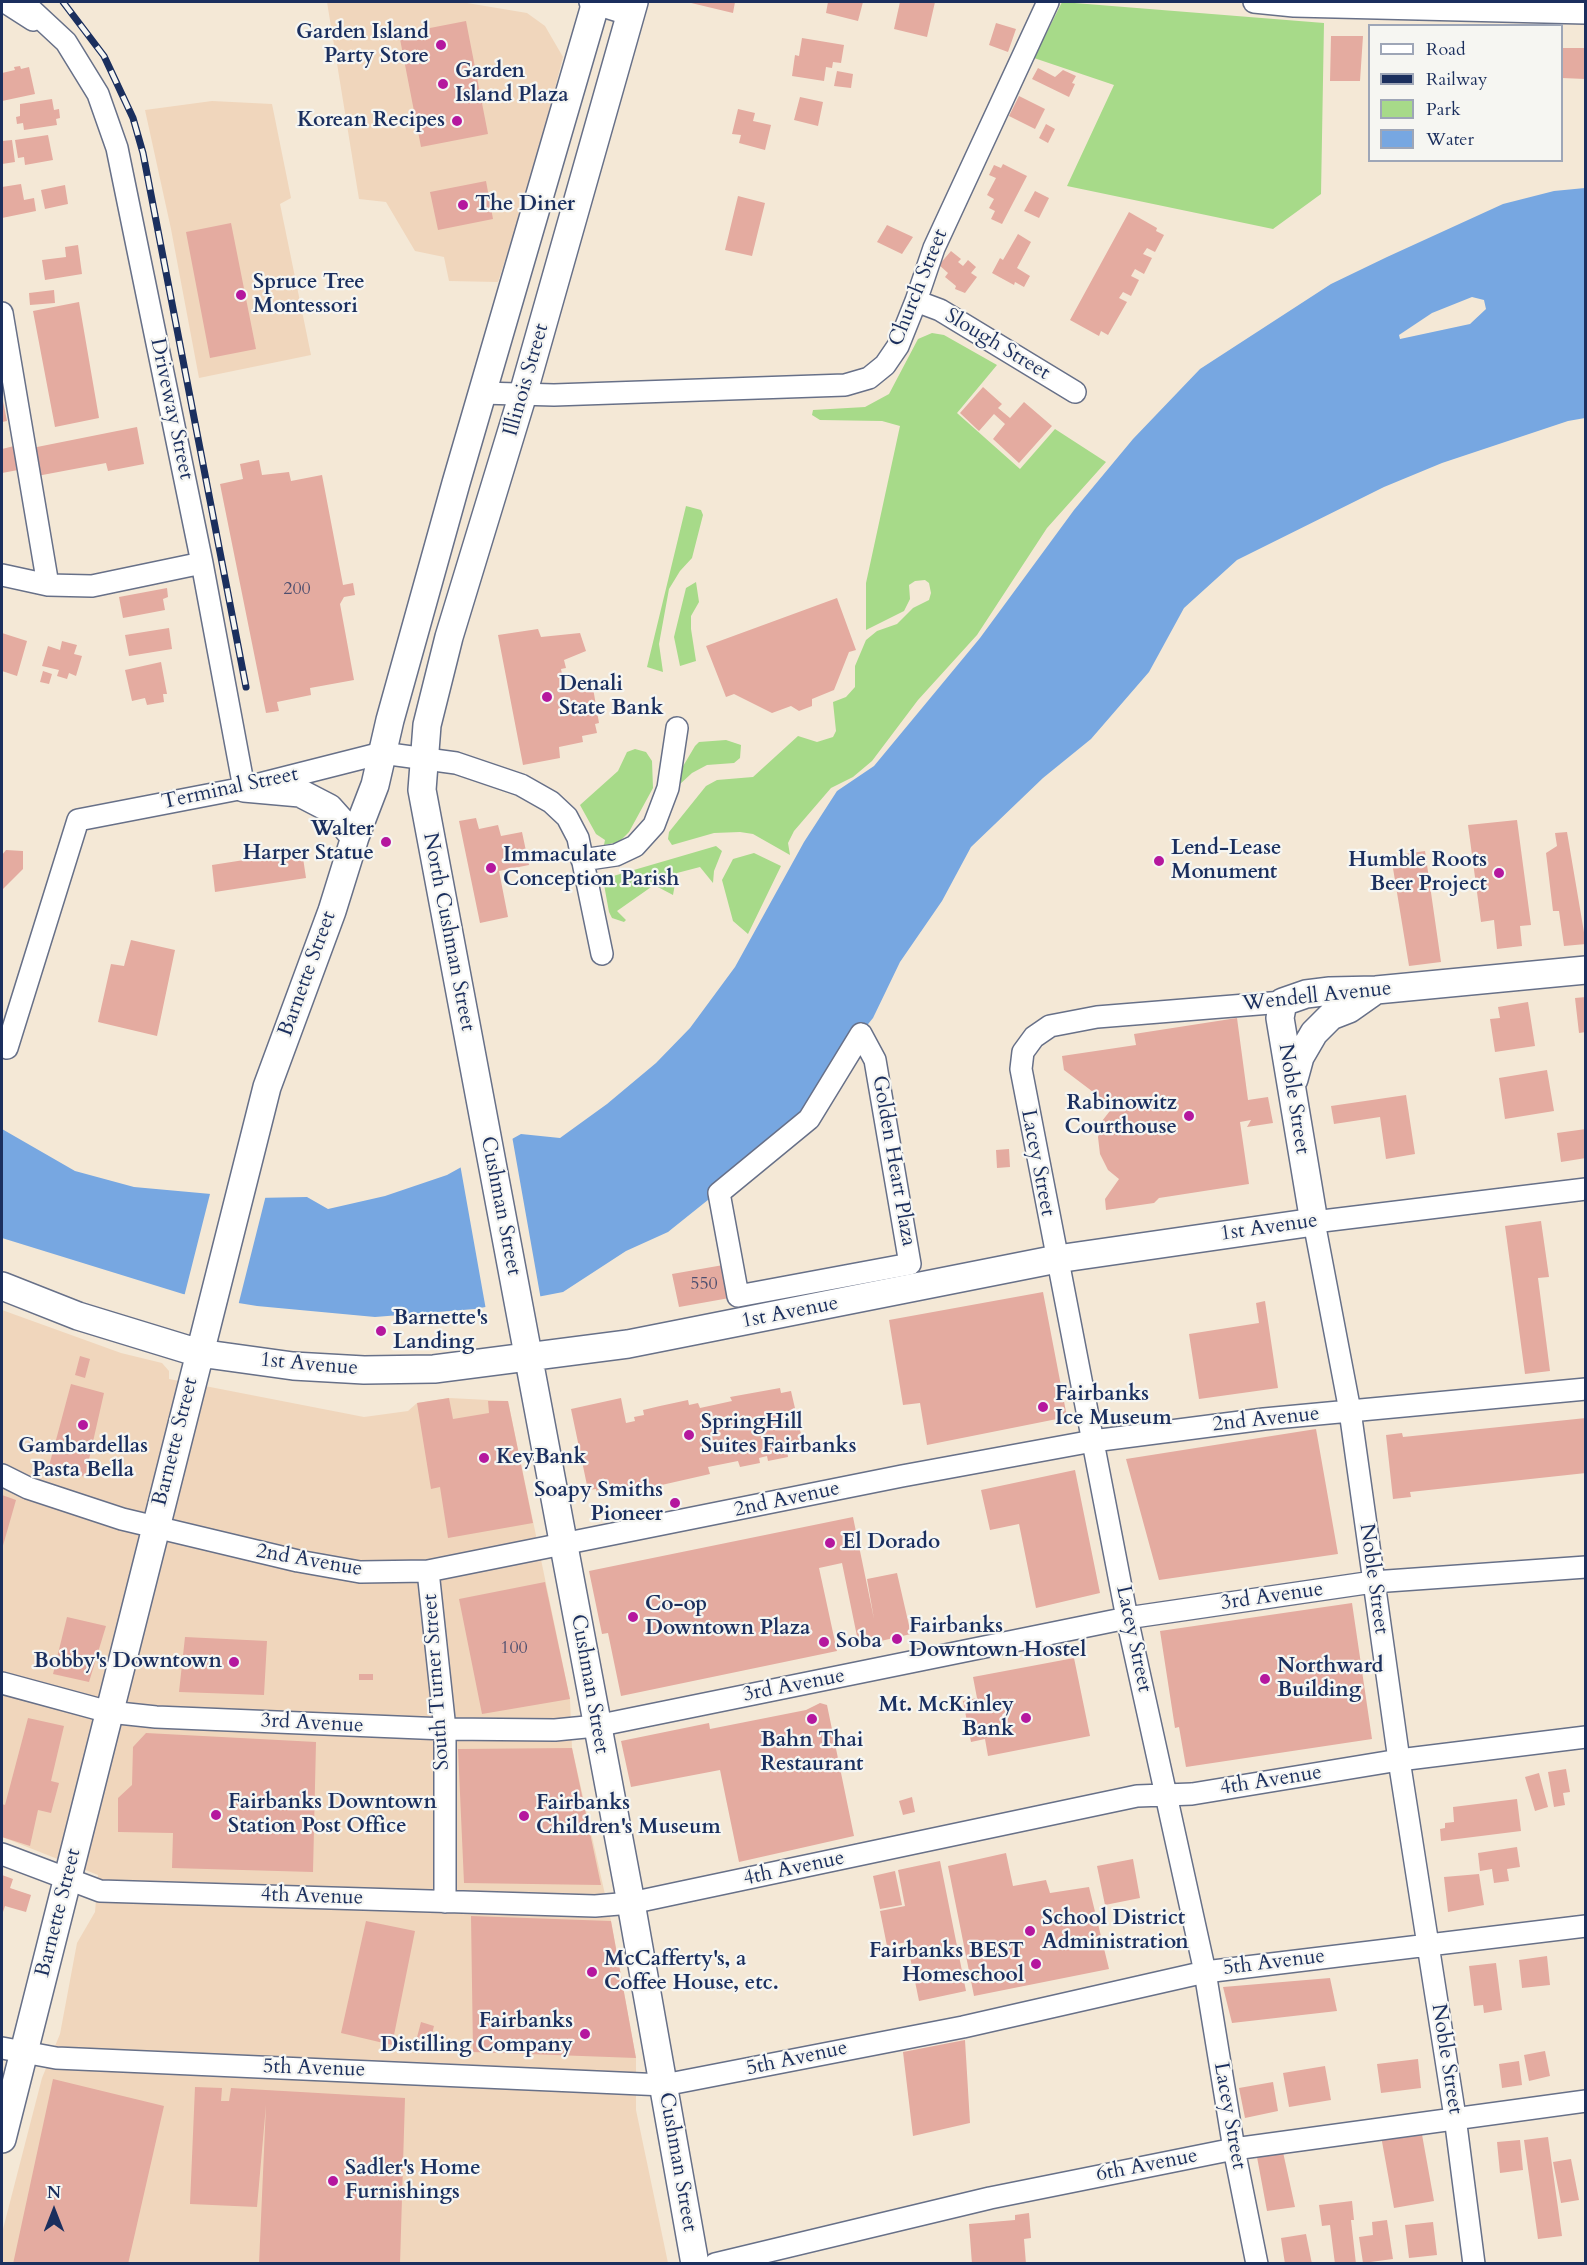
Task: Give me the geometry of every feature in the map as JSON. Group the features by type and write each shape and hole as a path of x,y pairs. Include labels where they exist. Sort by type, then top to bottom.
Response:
{"main road":[{"name":"Illinois Street","path":"382,753 594,2"},
{"name":"Illinois Street","path":"423,758 427,725 449,637 523,394 633,8"},
{"name":"Barnette Street","path":"2,2139 13,2051 68,1879 208,1313 267,1087 332,911 355,837 375,784 382,753"},
{"name":"North Cushman Street","path":"423,758 422,790 480,1104"},
{"path":"244,788 300,794 329,808 355,837"},
{"name":"Wendell Avenue","path":"1282,1002 1305,994 1376,990 1586,970"},
{"path":"1293,1082 1300,1057 1314,1033 1331,1016 1349,1008 1376,990"},
{"name":"Noble Street","path":"1282,1002 1280,1018 1293,1082 1314,1222"},
{"name":"Cushman Street","path":"480,1104 631,1903 695,2264"},
{"name":"1st Avenue","path":"2,1286 78,1316 199,1353 293,1366 364,1370 434,1369 527,1345 628,1344 1057,1259 1314,1222"}],"street":[{"name":"Driveway Street","path":"4,2 66,42"},
{"name":"Driveway Street","path":"23,2 66,42 98,94 117,148 202,563 244,788"},
{"path":"594,2 633,8"},
{"name":"Church Street","path":"482,393 523,394 844,385 869,378 885,365 898,346 934,248 1048,2"},
{"path":"1254,2 1304,6 1525,7 1586,13"},
{"name":"Slough Street","path":"916,301 940,310 1075,392"},
{"path":"2,313 48,585"},
{"path":"2,575 48,585 92,586 202,563"},
{"path":"582,860 616,855 635,846 654,825 668,788 677,728"},
{"path":"382,753 456,763 521,785 550,802 567,817 578,838 602,954"},
{"name":"Terminal Street","path":"7,1048 78,820 244,788 382,753"},
{"name":"Wendell Avenue","path":"1050,1026 1097,1017 1282,1002"},
{"name":"Lacey Street","path":"1050,1026 1034,1037 1023,1052 1021,1069 1127,1618 1205,1972 1234,2149 1257,2264"},
{"name":"Golden Heart Plaza","path":"861,1034 875,1060 910,1264 738,1296 718,1193 809,1119 861,1034"},
{"name":"1st Avenue","path":"1314,1222 1586,1189"},
{"name":"Noble Street","path":"1314,1222 1350,1411 1399,1760 1455,2117 1474,2264"},
{"name":"2nd Avenue","path":"2,1475 28,1488 122,1519 328,1568 360,1572 428,1571 564,1546 890,1478 1094,1441 1350,1411 1586,1389"},
{"name":"3rd Avenue","path":"2,1683 109,1712 156,1717 445,1730 555,1730 596,1726 1127,1618 1373,1582 1586,1567"},
{"name":"South Turner Street","path":"428,1571 445,1730 445,1902"},
{"name":"4th Avenue","path":"2,1854 35,1864 100,1891 595,1906 631,1903 1137,1796 1192,1794 1399,1760 1586,1737"},
{"name":"5th Avenue","path":"13,2051 57,2058 664,2085 963,2027 1205,1972 1429,1943 1586,1926"},
{"name":"6th Avenue","path":"715,2264 990,2198 1234,2149 1455,2117 1586,2101"}],"shaded area":[{"path":"327,2 461,2 527,13 545,26 563,57 532,178 498,282 449,281 444,257 415,251 386,202 359,199"},
{"name":"Spruce Tree Montessori","path":"212,101 272,104 291,198 280,204 311,355 199,378 171,229 145,110"},
{"path":"2,1310 121,1353 162,1363 169,1371 169,1379 364,1417 408,1411 417,1403 449,1398 508,1401 570,1699 572,1748 611,1921 636,2058 636,2110 668,2263 2,2263 2,2233 42,2078 60,2034 77,1943 95,1912 98,1875 2,1837"}],"green space":[{"path":"1062,2 1324,23 1321,194 1273,229 1067,186 1114,85 1034,58"},
{"path":"932,333 944,335 997,365 957,413 1020,469 1055,429 1106,462 1047,528 977,635 918,700 872,761 853,777 831,788 794,831 788,843 790,855 753,834 740,832 714,833 672,845 668,839 669,832 706,786 717,780 753,777 798,736 817,742 833,737 836,731 833,702 846,697 855,687 855,666 866,640 877,631 897,624 913,608 929,600 931,593 929,583 925,580 915,581 909,585 910,599 904,611 866,630 866,583 900,426 882,421 820,420 812,415 813,410 865,407 889,394 918,339"},
{"path":"686,506 701,510 703,515 692,558 680,571 669,589 659,644 663,672 647,667"},
{"path":"696,582 699,602 691,616 691,629 696,661 680,666 674,637 686,588"},
{"path":"726,740 741,745 740,758 734,763 707,765 692,773 679,785 679,773 699,742"},
{"path":"635,749 646,752 652,761 653,788 629,832 619,842 604,845 605,840 596,834 580,805 618,771 627,752"},
{"path":"716,846 722,851 714,871 713,883 700,867 677,873 673,895 654,885 617,911 626,920 624,922 612,918 603,879"},
{"path":"754,853 781,866 748,934 733,921 722,880 733,859"}],"water":[{"path":"1585,188 1585,418 1568,421 1442,463 1384,487 1237,560 1184,608 1149,672 1091,739 1043,778 971,847 942,901 900,962 873,1018 860,1034 809,1119 668,1232 626,1251 563,1292 475,1309 375,1317 257,1306 183,1294 2,1238 2,1129 75,1171 134,1187 255,1198 307,1197 328,1209 385,1196 447,1175 521,1134 560,1138 607,1104 656,1063 690,1028 735,967 804,842 837,791 874,766 980,638 1074,510 1133,439 1200,369 1331,284 1503,204 1554,191","holes":["1472,297 1484,300 1486,309 1470,324 1400,339 1399,335 1432,313"]}],"pier":[{"path":"512,1136 541,1300 486,1310 460,1164"},
{"path":"211,1190 266,1195 238,1306 184,1297"}],"building":[{"path":"687,2 735,2 733,13"},
{"path":"828,2 863,2 858,21 826,13"},
{"path":"900,2 935,2 927,37 894,29"},
{"name":"Garden Island Plaza","path":"466,21 488,134 421,147 399,34"},
{"path":"996,23 1016,29 1008,52 989,45"},
{"path":"1331,36 1363,36 1360,81 1330,81"},
{"path":"802,38 844,45 841,63 833,62 832,68 826,67 824,81 792,76 795,55 799,56"},
{"path":"1563,48 1585,48 1585,79 1563,78"},
{"path":"20,66 21,69 29,67 35,94 2,101 2,73 15,70 14,67"},
{"path":"1038,68 1055,77 1063,70 1076,76 1069,97 1032,79"},
{"path":"837,71 853,74 851,88 834,86"},
{"path":"1019,96 1045,109 1035,129 1009,116"},
{"path":"800,97 823,102 818,126 794,120"},
{"path":"52,99 54,110 59,109 60,118 56,119 57,125 24,130 23,123 17,124 16,117 20,116 20,104"},
{"path":"738,109 755,113 753,121 771,125 765,150 739,143 741,135 732,134"},
{"path":"1046,124 1055,129 1048,143 1039,138"},
{"path":"48,135 53,160 25,165 24,157 18,158 15,140"},
{"path":"12,140 15,162 2,164 2,141"},
{"path":"1003,164 1027,176 1002,224 991,219 995,211 989,208 994,199 987,195 996,178 989,175 994,165 1001,168"},
{"path":"486,181 493,219 438,230 430,192"},
{"path":"21,184 24,200 34,198 36,211 2,218 2,187"},
{"path":"65,185 68,204 45,209 41,190"},
{"path":"1035,191 1049,198 1039,218 1024,211"},
{"path":"738,196 765,203 752,256 725,250"},
{"path":"1129,212 1157,228 1156,231 1164,235 1155,252 1147,248 1143,254 1152,258 1144,274 1135,269 1131,276 1139,280 1131,296 1123,292 1119,298 1127,302 1108,335 1101,331 1099,336 1070,320"},
{"path":"231,223 256,349 210,358 186,232"},
{"path":"887,225 913,237 902,254 877,242"},
{"path":"1018,234 1031,242 1017,268 1030,276 1024,287 1015,282 1014,285 992,273 1000,258 1003,260"},
{"path":"78,245 82,274 45,280 42,260 66,257 65,247"},
{"path":"951,251 961,259 958,262 963,266 968,260 976,267 971,273 977,277 965,293 955,289 956,286 945,277 948,273 939,265"},
{"path":"54,290 55,303 30,305 29,293"},
{"path":"79,302 99,418 55,427 33,311"},
{"path":"983,387 1002,404 998,408 1010,418 1024,402 1052,426 1019,463 993,439 1005,424 994,414 979,431 960,413"},
{"path":"2,396 7,421 2,422"},
{"path":"137,427 144,464 108,471 106,463 37,476 32,448"},
{"path":"14,446 18,470 2,473 2,449"},
{"path":"259,460 262,475 289,472 291,481 322,475 343,585 353,583 355,595 344,597 340,604 354,680 310,688 311,695 277,702 279,711 266,713 220,484 243,479 240,464"},
{"path":"167,588 168,597 163,599 165,610 123,618 119,597"},
{"path":"837,598 856,650 849,652 834,690 812,699 812,706 799,711 791,706 772,713 734,694 726,697 706,646"},
{"path":"169,628 172,649 129,656 125,635"},
{"path":"538,629 541,637 580,633 586,651 564,660 566,668 561,669 565,689 584,684 593,688 599,723 595,724 597,733 582,736 583,742 559,747 560,758 523,765 498,635"},
{"path":"2,633 27,641 17,676 2,671"},
{"path":"62,641 77,645 74,654 82,656 76,676 69,673 67,679 57,676 59,670 42,666 48,646 60,650"},
{"path":"161,662 167,694 163,694 164,702 147,705 145,698 132,701 125,670"},
{"path":"43,671 52,674 49,684 40,682"},
{"name":"Immaculate Conception Parish","path":"476,818 479,829 498,825 501,836 522,832 529,865 499,871 508,917 480,923 459,821"},
{"name":"Humble Roots Beer Project","path":"1517,820 1531,925 1520,926 1522,946 1497,949 1494,920 1481,922 1468,825"},
{"path":"1567,832 1586,944 1564,946 1559,911 1553,911 1546,853 1557,846 1555,833"},
{"path":"6,850 23,851 23,869 2,890 2,855"},
{"path":"302,851 306,878 215,892 212,865"},
{"path":"1425,851 1441,962 1409,966 1391,856"},
{"path":"131,940 175,950 157,1036 98,1022 111,964 124,966"},
{"path":"1586,997 1586,1032 1579,1033 1575,998"},
{"path":"1528,1002 1535,1046 1495,1052 1490,1019 1500,1018 1498,1007"},
{"name":"Rabinowitz Courthouse","path":"1237,1018 1248,1100 1268,1097 1273,1123 1247,1127 1251,1120 1240,1122 1249,1184 1159,1198 1154,1203 1106,1210 1105,1199 1119,1179 1108,1170 1100,1154 1098,1137 1102,1121 1113,1107 1064,1070 1062,1056 1136,1045 1134,1034"},
{"path":"1547,1070 1554,1111 1505,1119 1499,1078"},
{"path":"1406,1095 1415,1154 1386,1159 1380,1117 1334,1124 1331,1106"},
{"path":"1586,1129 1586,1158 1561,1162 1557,1133"},
{"path":"1009,1149 1010,1167 997,1168 996,1150"},
{"path":"1541,1221 1549,1277 1538,1278 1550,1371 1525,1374 1505,1226"},
{"path":"729,1264 735,1297 679,1307 672,1274"},
{"path":"1043,1292 1067,1417 927,1445 920,1403 903,1405 889,1320"},
{"path":"1265,1301 1278,1388 1199,1399 1189,1334 1259,1323 1256,1303"},
{"path":"80,1356 90,1359 85,1378 75,1375"},
{"path":"71,1384 104,1393 85,1477 49,1466"},
{"name":"SpringHill Suites Fairbanks","path":"780,1388 781,1393 791,1391 804,1447 787,1450 788,1457 768,1461 767,1456 759,1458 760,1463 740,1467 738,1461 708,1467 710,1474 644,1489 643,1483 597,1493 596,1489 588,1490 571,1409 621,1398 626,1423 635,1421 634,1417 644,1415 643,1410 660,1406 688,1400 689,1405 698,1403 700,1408 732,1401 730,1397"},
{"path":"449,1398 453,1419 489,1413 488,1401 508,1401 533,1523 448,1538 440,1487 431,1489 417,1403"},
{"path":"1586,1418 1586,1473 1410,1492 1411,1497 1393,1499 1386,1435 1402,1433 1403,1437"},
{"path":"1316,1429 1338,1554 1159,1580 1126,1459"},
{"path":"1075,1470 1100,1593 1036,1608 1019,1524 990,1530 981,1490"},
{"path":"2,1495 16,1500 2,1549"},
{"path":"853,1517 874,1619 867,1579 897,1573 911,1634 859,1646 842,1563 819,1568 837,1651 621,1696 608,1633 602,1634 589,1571"},
{"path":"545,1582 570,1699 482,1714 459,1599"},
{"name":"Northward Building","path":"1352,1603 1372,1739 1186,1767 1179,1727 1175,1728 1160,1631"},
{"path":"67,1617 106,1626 89,1682 53,1674"},
{"path":"185,1637 267,1641 264,1695 179,1692"},
{"name":"Mt. McKinley Bank","path":"1074,1658 1090,1736 988,1756 985,1739 971,1742 963,1701 977,1698 973,1677"},
{"path":"359,1674 373,1674 373,1680 359,1680"},
{"path":"820,1703 827,1705 854,1836 739,1862 720,1770 631,1787 621,1741 709,1723 710,1729 806,1710"},
{"path":"28,1718 64,1726 51,1781 59,1783 51,1813 38,1810 30,1846 2,1837 2,1804 5,1805"},
{"name":"Fairbanks Downtown Station Post Office","path":"146,1733 316,1742 313,1872 172,1868 173,1833 118,1832 118,1798 132,1785 133,1747"},
{"name":"Fairbanks Children's Museum","path":"572,1748 601,1885 464,1883 458,1749"},
{"path":"1566,1769 1570,1792 1563,1793 1565,1805 1554,1807 1548,1772"},
{"path":"1539,1773 1548,1807 1535,1811 1525,1777"},
{"path":"912,1797 915,1812 903,1815 899,1801"},
{"path":"1517,1799 1521,1831 1441,1841 1440,1829 1445,1828 1445,1823 1454,1822 1453,1807"},
{"path":"1517,1847 1520,1867 1507,1869 1509,1881 1494,1883 1492,1869 1480,1871 1478,1853"},
{"name":"School District Administration","path":"1006,1853 1013,1886 1046,1880 1050,1893 1089,1887 1109,1969 974,1996 948,1866"},
{"path":"1133,1859 1140,1898 1105,1905 1097,1866"},
{"path":"940,1861 966,1991 919,2001 907,1942 887,1946 880,1911 905,1906 898,1870"},
{"path":"895,1871 902,1905 880,1909 873,1876"},
{"path":"1479,1874 1484,1905 1448,1912 1444,1877"},
{"path":"2,1875 13,1879 10,1888 31,1895 26,1912 5,1906 2,1915"},
{"path":"471,1916 611,1921 636,2058 473,2052"},
{"path":"366,1921 415,1931 392,2045 341,2033"},
{"path":"1547,1956 1550,1985 1522,1988 1519,1960"},
{"path":"1496,1963 1502,2010 1484,2013 1483,2005 1474,2006 1469,1966"},
{"path":"1330,1978 1337,2011 1232,2023 1223,1987"},
{"path":"421,2022 434,2026 428,2049 415,2045"},
{"path":"965,2040 970,2123 913,2136 903,2052"},
{"path":"1545,2051 1550,2076 1529,2081 1524,2055"},
{"path":"1418,2059 1421,2088 1381,2093 1377,2064"},
{"path":"1519,2061 1522,2085 1502,2088 1499,2064"},
{"path":"1325,2066 1331,2100 1289,2107 1283,2073"},
{"path":"53,2079 164,2106 128,2264 13,2264"},
{"path":"1273,2082 1278,2111 1245,2118 1239,2088"},
{"name":"Sadler's Home Furnishings","path":"195,2087 222,2088 221,2101 229,2101 231,2088 405,2098 400,2264 259,2264 266,2105 257,2207 190,2204"},
{"path":"1421,2129 1434,2201 1394,2208 1381,2136"},
{"path":"1548,2137 1562,2236 1538,2239 1524,2140"},
{"path":"1520,2140 1523,2170 1500,2173 1497,2142"},
{"path":"1283,2152 1295,2207 1267,2211 1257,2157"},
{"path":"1571,2159 1579,2200 1561,2203 1553,2162"},
{"path":"1352,2201 1354,2220 1351,2220 1356,2264 1335,2264 1330,2225 1322,2226 1319,2205"},
{"path":"1029,2213 1031,2238 1024,2239 1026,2264 972,2264 969,2224 1015,2220 1015,2215"},
{"path":"1387,2220 1393,2259 1363,2263 1359,2237 1373,2235 1372,2222"},
{"path":"1433,2222 1437,2255 1409,2258 1405,2225"},
{"path":"1306,2234 1312,2264 1285,2264 1281,2238"}],"railway":[{"path":"63,2 104,56 133,118 143,153 246,687"}],"place":[{"name":"Garden Island Party Store","path":"441,45"},
{"name":"Garden Island Plaza","path":"443,84"},
{"name":"Korean Recipes","path":"457,121"},
{"name":"The Diner","path":"463,205"},
{"name":"Spruce Tree Montessori","path":"241,295"},
{"name":"Denali State Bank","path":"547,697"},
{"name":"Walter Harper Statue","path":"386,842"},
{"name":"Lend-Lease Monument","path":"1159,861"},
{"name":"Immaculate Conception Parish","path":"491,868"},
{"name":"Humble Roots Beer Project","path":"1499,873"},
{"name":"Rabinowitz Courthouse","path":"1189,1116"},
{"name":"Barnette's Landing","path":"381,1331"},
{"name":"Fairbanks Ice Museum","path":"1043,1407"},
{"name":"Gambardellas Pasta Bella","path":"83,1425"},
{"name":"SpringHill Suites Fairbanks","path":"689,1435"},
{"name":"KeyBank","path":"484,1458"},
{"name":"Soapy Smiths Pioneer","path":"675,1503"},
{"name":"El Dorado","path":"830,1543"},
{"name":"Co-op Downtown Plaza","path":"633,1617"},
{"name":"Fairbanks Downtown Hostel","path":"897,1639"},
{"name":"Soba","path":"824,1642"},
{"name":"Bobby's Downtown","path":"234,1662"},
{"name":"Northward Building","path":"1265,1679"},
{"name":"Mt. McKinley Bank","path":"1026,1718"},
{"name":"Bahn Thai Restaurant","path":"812,1719"},
{"name":"Fairbanks Downtown Station Post Office","path":"216,1815"},
{"name":"Fairbanks Children's Museum","path":"524,1816"},
{"name":"School District Administration","path":"1030,1931"},
{"name":"Fairbanks BEST Homeschool","path":"1036,1964"},
{"name":"McCafferty's, a Coffee House, etc.","path":"592,1972"},
{"name":"Fairbanks Distilling Company","path":"585,2034"},
{"name":"Sadler's Home Furnishings","path":"333,2181"}]}
